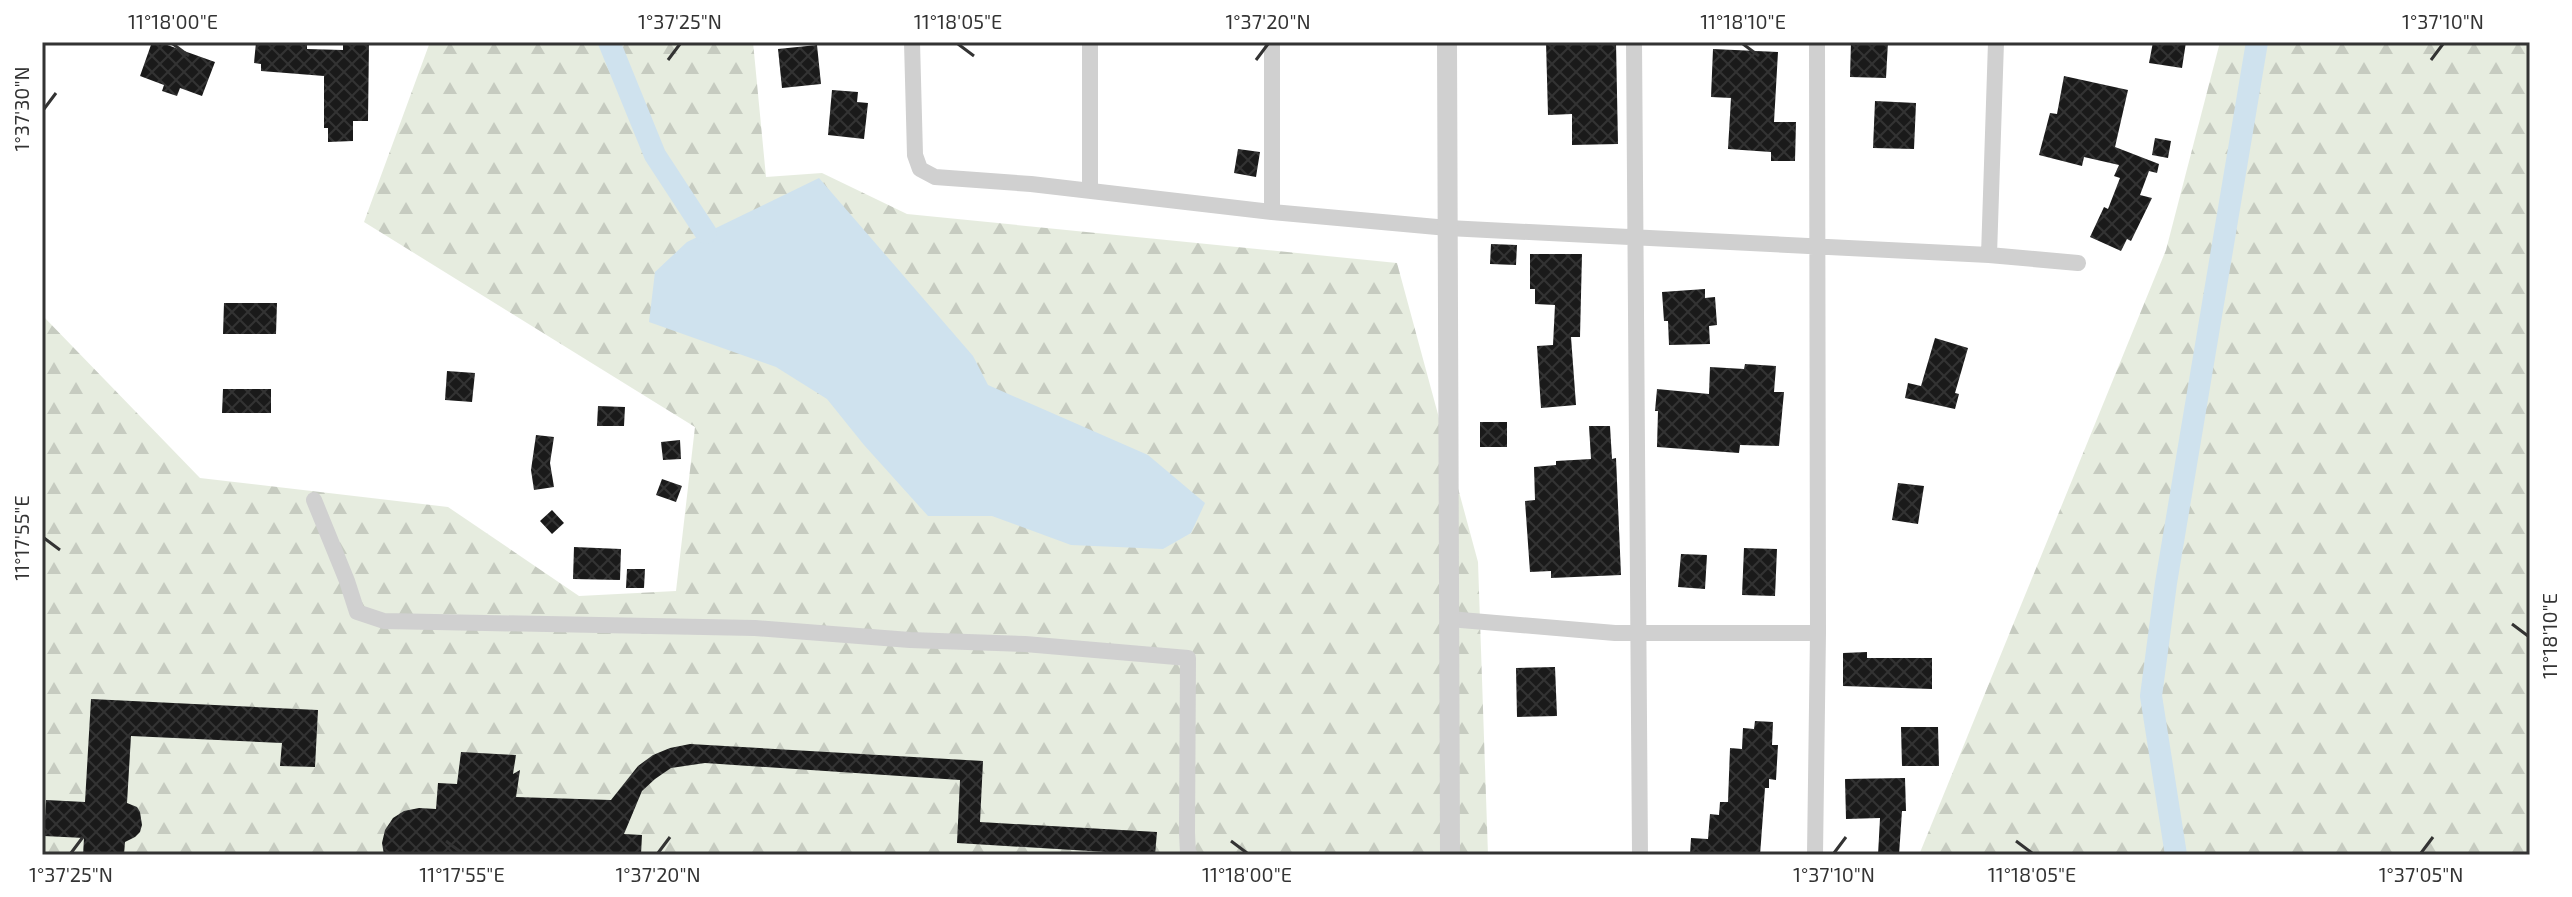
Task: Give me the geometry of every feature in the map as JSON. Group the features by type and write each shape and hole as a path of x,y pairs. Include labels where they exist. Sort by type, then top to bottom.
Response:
{"street":[{"path":"912,42 915,155 920,169 935,177 1031,184 1272,212 1448,228 1989,255 2078,263"},
{"path":"1090,42 1090,191"},
{"path":"1272,42 1272,212"},
{"path":"1447,42 1448,855"},
{"path":"1634,42 1640,855"},
{"path":"1815,855 1818,633 1817,42"},
{"path":"1989,255 1996,42"},
{"path":"314,500 357,612 384,621 755,628 910,640 1025,644 1188,658 1187,833 1190,855"},
{"path":"1448,855 1443,750 1449,522"},
{"path":"1449,619 1638,633 1818,633"}],"green space":[{"path":"430,42 753,42 766,177 822,173 907,214 1397,263 1478,562 1488,855 42,855 42,315 200,478 448,507 579,596 676,591 695,427 364,222"},
{"path":"2220,42 2530,42 2530,855 1919,855 2166,250"}],"water":[{"path":"819,178 973,356 988,385 1148,455 1205,503 1191,533 1163,549 1071,545 992,516 928,516 827,399 776,367 649,322 655,272 687,242"}],"building":[{"path":"152,42 215,62 202,96 180,88 177,96 162,91 164,85 140,76"},
{"path":"256,42 307,42 307,49 343,50 343,42 369,42 368,121 353,121 353,141 328,142 328,128 324,128 324,76 261,71 261,64 254,63"},
{"path":"1546,42 1616,42 1618,144 1572,145 1572,114 1548,115"},
{"path":"1851,42 1888,42 1886,78 1850,77"},
{"path":"2153,42 2186,42 2182,68 2149,63"},
{"path":"817,45 821,84 782,88 778,49"},
{"path":"1713,49 1778,52 1774,122 1796,122 1795,161 1771,161 1771,152 1728,149 1731,98 1711,97"},
{"path":"2064,76 2128,90 2115,147 2159,164 2157,173 2149,171 2140,195 2152,198 2131,241 2127,239 2121,251 2090,237 2104,207 2108,209 2120,178 2114,176 2119,165 2084,157 2082,166 2039,155 2050,113 2057,114"},
{"path":"832,90 858,92 857,102 868,103 864,139 828,135"},
{"path":"1875,101 1916,103 1914,149 1873,148"},
{"path":"2155,138 2171,141 2168,158 2152,155"},
{"path":"1238,149 1260,152 1256,177 1234,173"},
{"path":"1491,244 1517,245 1516,265 1490,264"},
{"path":"1530,254 1582,254 1580,337 1571,337 1576,405 1541,408 1537,346 1553,345 1555,305 1535,304 1535,289 1530,289"},
{"path":"1705,289 1705,298 1715,297 1717,325 1709,326 1710,344 1669,345 1662,292"},
{"path":"224,303 277,303 276,334 223,334"},
{"path":"1935,338 1968,348 1955,393 1959,394 1955,409 1905,398 1908,383 1921,386"},
{"path":"1745,364 1776,366 1774,392 1784,392 1779,446 1740,445 1739,453 1657,447 1657,389 1709,394 1710,367 1744,369"},
{"path":"447,371 475,373 472,402 445,400"},
{"path":"223,389 271,389 271,413 222,413"},
{"path":"598,406 625,407 624,426 597,426"},
{"path":"1480,422 1507,422 1507,447 1480,447"},
{"path":"1589,426 1610,426 1612,459 1616,458 1621,575 1551,578 1551,571 1530,572 1525,501 1535,500 1534,467 1556,465 1556,461 1591,459"},
{"path":"536,435 554,437 550,463 554,487 534,490 531,470"},
{"path":"680,440 681,459 663,460 661,442"},
{"path":"662,479 682,486 676,502 656,495"},
{"path":"1898,483 1924,486 1918,524 1892,520"},
{"path":"552,510 564,523 552,534 540,521"},
{"path":"574,547 621,549 620,580 573,579"},
{"path":"1744,548 1777,549 1775,596 1742,595"},
{"path":"1681,554 1707,555 1705,589 1678,587"},
{"path":"627,569 645,569 644,588 626,588"},
{"path":"1867,652 1867,658 1932,658 1932,689 1843,686 1843,653"},
{"path":"1555,667 1557,716 1517,717 1516,668"},
{"path":"91,699 318,710 315,767 280,766 282,743 131,736 127,803 137,807 140,812 140,832 125,842 124,855 83,855 84,838 44,836 46,800 85,802"},
{"path":"1755,721 1773,722 1772,745 1778,745 1776,780 1769,779 1769,788 1765,788 1760,855 1690,855 1691,838 1708,839 1710,814 1719,815 1720,802 1728,802 1730,748 1742,749 1743,728 1754,729"},
{"path":"1901,727 1938,727 1939,766 1902,766"},
{"path":"690,744 983,761 980,822 1157,832 1155,855 957,843 960,780 705,763 671,768 642,791 624,834 642,835 641,855 384,855 382,843 385,830 393,818 404,811 436,809 438,783 457,784 461,752 516,755 513,774 520,770 516,797 611,800 638,766 653,755"},
{"path":"1905,778 1906,811 1902,811 1899,855 1878,855 1880,818 1846,819 1845,779"}],"waterway":[{"path":"609,42 655,155 706,233"},
{"path":"2176,855 2151,696 2166,583 2257,42"}]}
